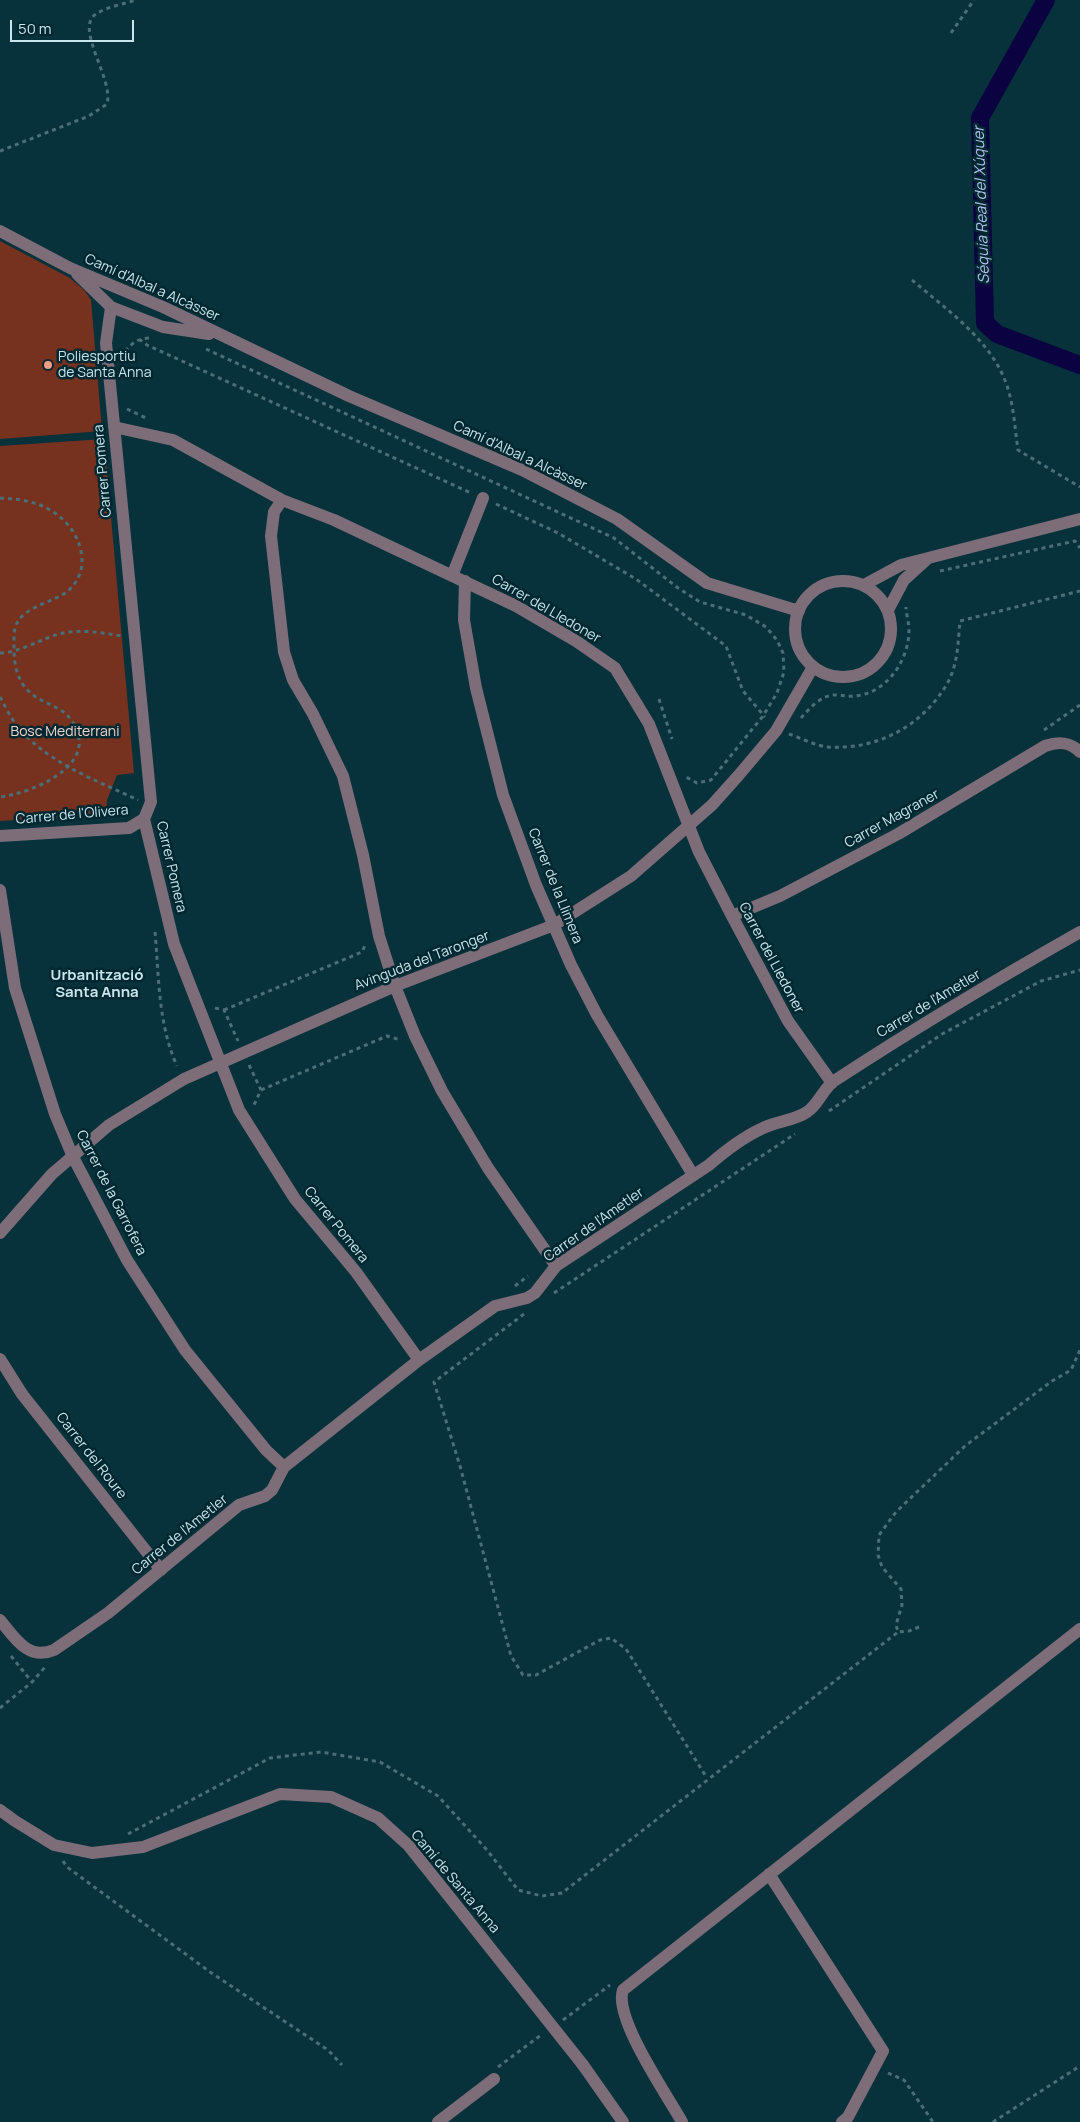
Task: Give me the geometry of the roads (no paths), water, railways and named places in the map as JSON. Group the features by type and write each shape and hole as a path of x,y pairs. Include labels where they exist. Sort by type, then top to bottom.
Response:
{"street":[{"name":"Camí d'Albal a Alcàsser","path":"0,231 70,268 163,307 349,396 522,470 617,519 707,583 799,611"},
{"name":"Camí d'Albal a Alcàsser","path":"70,268 84,278 111,307 163,327 221,336"},
{"path":"111,307 129,302 163,307"},
{"name":"Carrer Pomera","path":"111,307 106,343 151,802 144,819 174,944 219,1063 240,1110 295,1199 356,1272 419,1360"},
{"name":"Carrer del Lledoner","path":"114,427 173,440 282,500 334,520 516,606 576,641 615,668 649,724 699,852 732,916 788,1021 832,1082"},
{"path":"452,576 483,498"},
{"path":"282,500 274,512 271,536 284,652 292,680 313,714 343,776 363,855 379,936 395,986 415,1036 442,1091 488,1168 556,1266"},
{"path":"864,585 901,565 1080,518"},
{"path":"888,610 904,580 930,557"},
{"name":"Carrer de la Llimera","path":"465,581 464,620 476,688 503,795 536,885 571,964 597,1015 693,1175"},
{"path":"848,581 864,585 873,591 888,610 892,625 890,641 884,656 873,667 859,675 843,678 828,675 814,667 803,656 797,642 795,626 799,611 806,598 818,588 833,582 848,581"},
{"name":"Avinguda del Taronger","path":"0,1233 52,1174 110,1126 184,1079 395,986 554,925 632,876 690,825 784,730 814,667"},
{"name":"Carrer Magraner","path":"732,916 780,896 898,834 1046,746 1063,742 1080,752"},
{"name":"Carrer de l'Olivera","path":"0,836 129,828 144,819"},
{"name":"Carrer de la Garrofera","path":"0,890 15,988 54,1114 73,1157 127,1260 185,1350 266,1450 284,1467"},
{"name":"Carrer de l'Ametler","path":"0,1620 20,1644 29,1651 46,1654 54,1650 108,1614 239,1505 266,1496 272,1490 284,1467 419,1360 495,1306 527,1298 535,1293 556,1266 611,1232 709,1165 725,1151 762,1129 782,1120 800,1117 811,1110 832,1082 916,1027 1080,932"},
{"name":"Carrer del Roure","path":"0,1359 22,1394 161,1570"},
{"path":"682,2122 628,2027 620,1998 623,1990 1080,1630"},
{"name":"Camí de Santa Anna","path":"0,1810 54,1845 92,1854 143,1846 280,1794 331,1797 378,1818 408,1845 583,2065 623,2122"},
{"path":"768,1874 883,2051 848,2118 842,2122"},
{"path":"438,2122 494,2079"}],"waterway":[{"name":"Séquia Real del Xúquer","path":"1046,0 980,118 985,323 997,334 1080,365"}],"place":[{"name":"Poliesportiu de Santa Anna","path":"48,365"}],"district":[{"name":"Urbanització Santa Anna","path":"97,984"}],"park label":[{"name":"Bosc Mediterrani","path":"65,732"}]}
